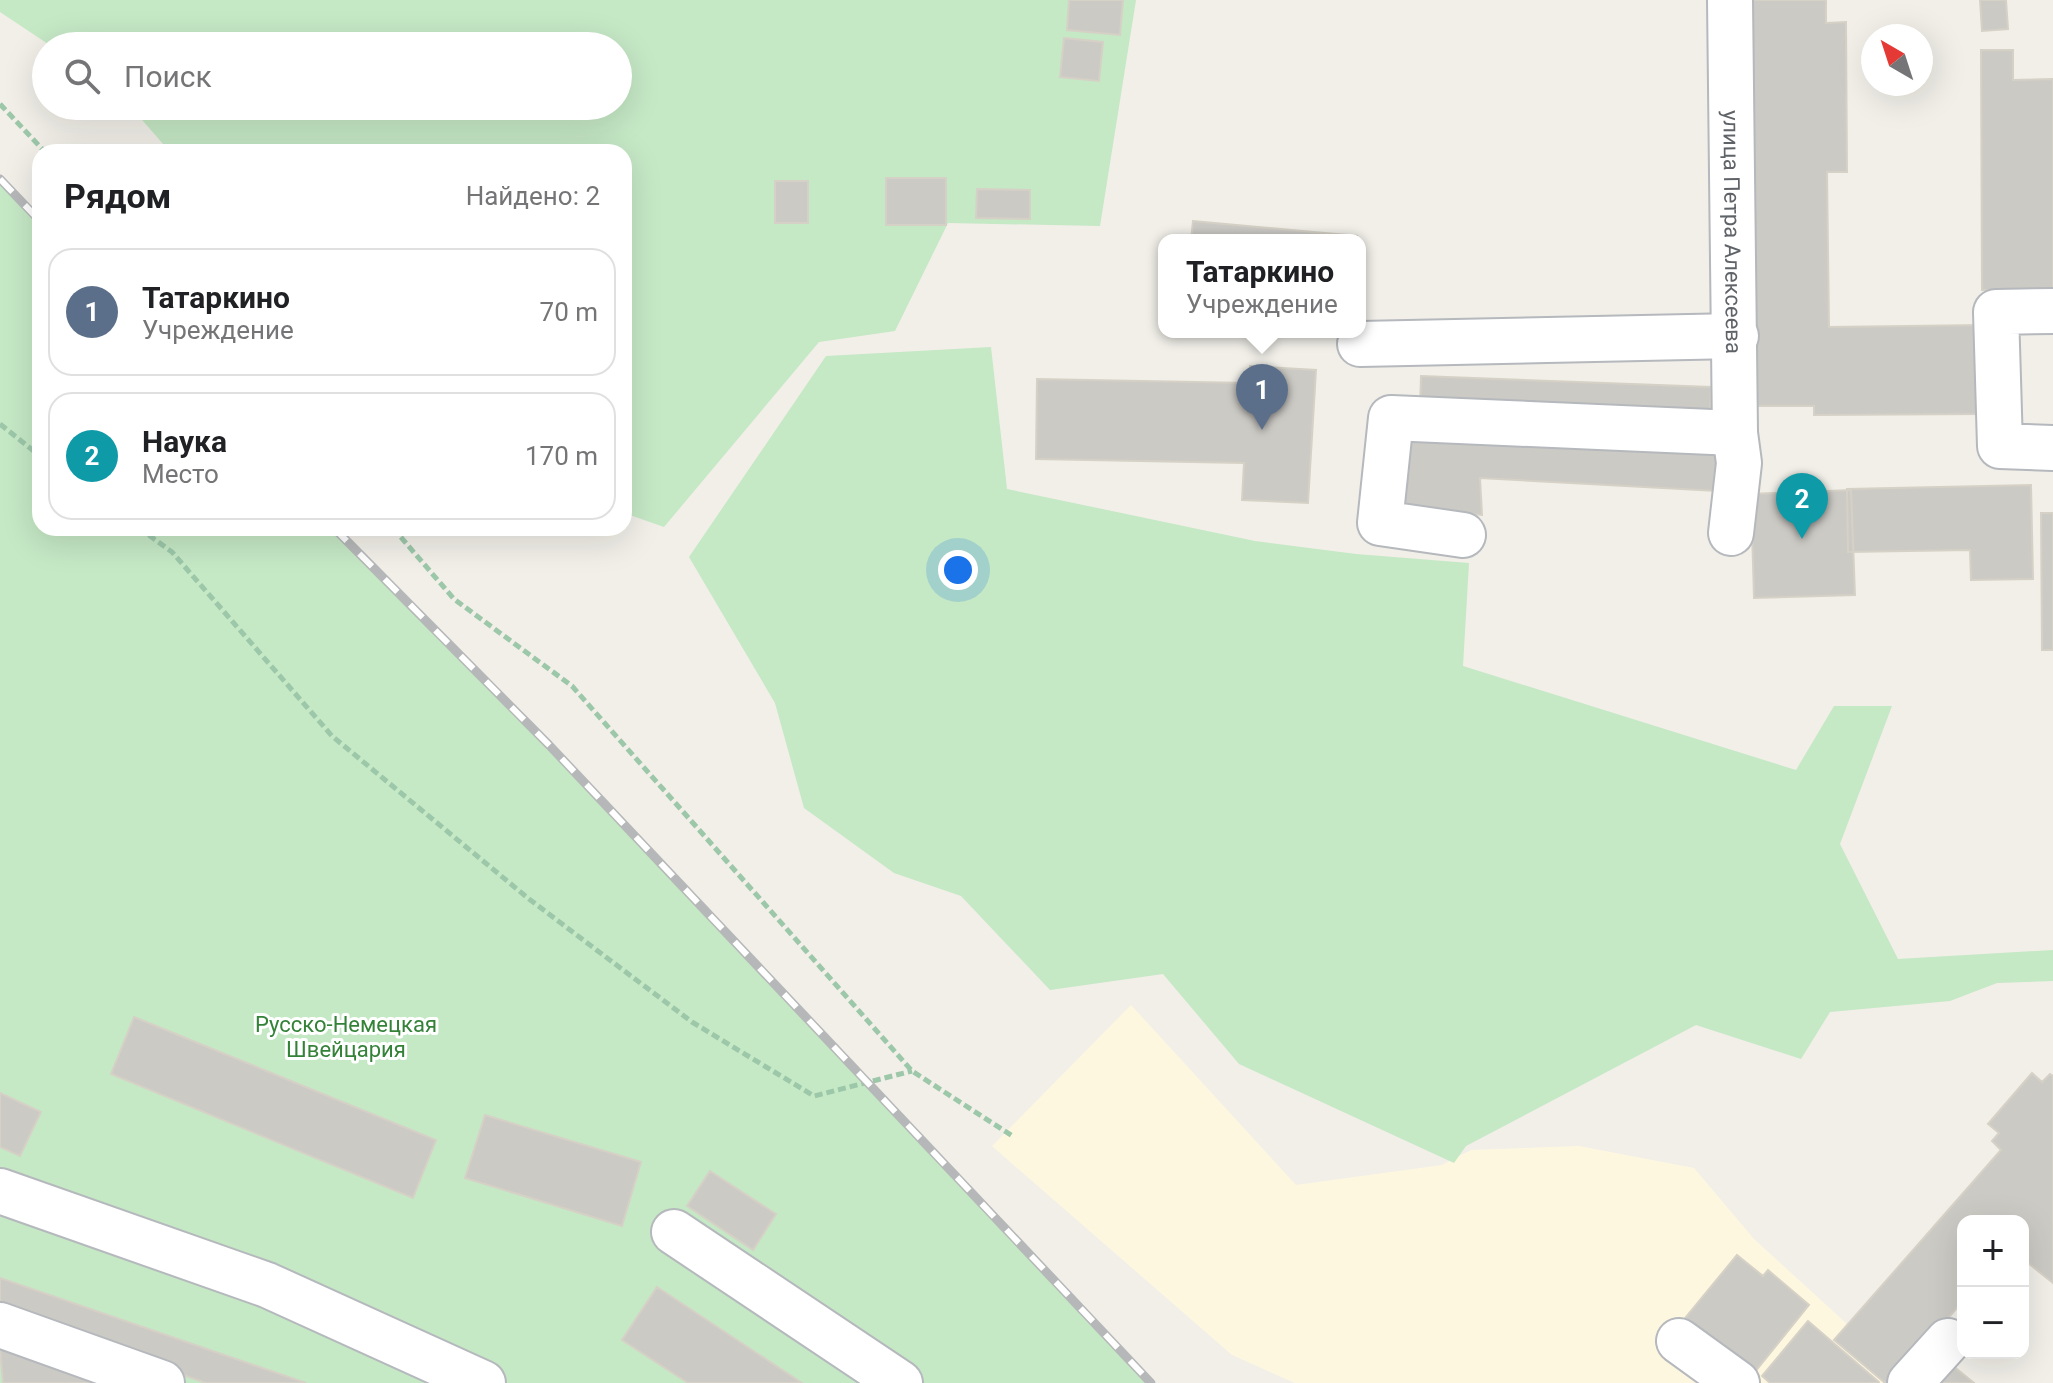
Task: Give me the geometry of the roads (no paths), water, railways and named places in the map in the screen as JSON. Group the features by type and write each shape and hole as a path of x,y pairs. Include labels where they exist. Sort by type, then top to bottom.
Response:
{"street":[{"name":"улица Петра Алексеева","path":"1730,0 1737,448 1731,533"},
{"path":"2053,311 1996,312 2000,446 2053,448"},
{"path":"1360,344 1736,336"},
{"path":"1463,535 1380,523 1391,418 1737,448"},
{"path":"0,1191 267,1285 483,1383"},
{"path":"0,1222 44,1209"},
{"path":"674,1232 900,1383"},
{"path":"0,1325 162,1383"},
{"path":"1679,1341 1737,1383"},
{"path":"1910,1383 1948,1341"}],"railway":[{"path":"0,179 32,213"},
{"path":"342,536 549,745 1151,1383"}],"place":[{"name":"Татаркино","path":"1262,430"},
{"name":"Наука","path":"1802,539"}],"park label":[{"name":"Русско-Немецкая Швейцария","path":"346,1036"}]}
